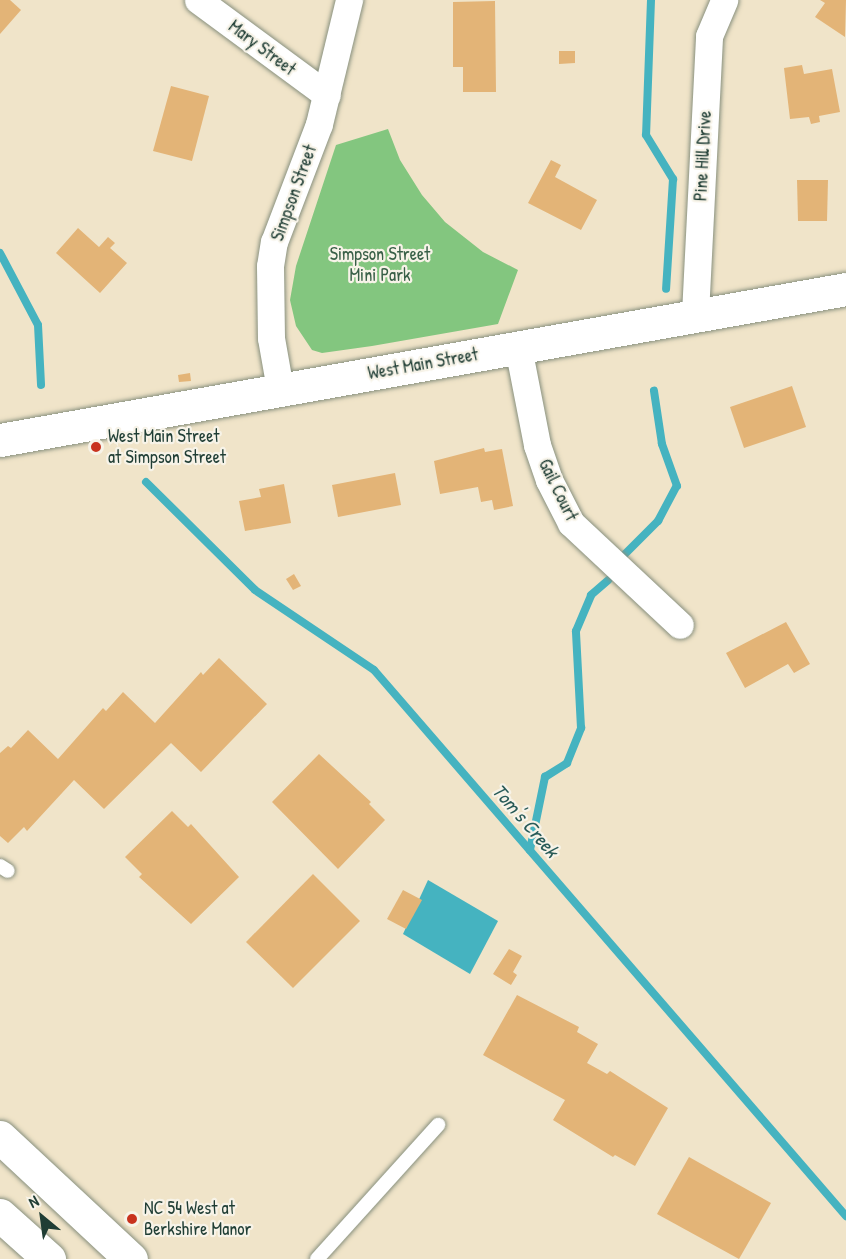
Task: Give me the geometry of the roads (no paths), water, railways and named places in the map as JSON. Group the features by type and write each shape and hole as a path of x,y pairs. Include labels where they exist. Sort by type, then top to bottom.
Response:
{"main road":[{"name":"West Main Street","path":"0,440 846,289"},
{"path":"0,1137 131,1259"},
{"path":"0,1215 49,1259"}],"street":[{"name":"Mary Street","path":"198,0 327,95"},
{"name":"Simpson Street","path":"280,389 271,338 270,266 274,242 327,95 349,0"},
{"name":"Pine Hill Drive","path":"695,315 708,36 724,0"},
{"name":"Gail Court","path":"518,347 537,445 549,480 571,523 680,625"}],"lane":[{"path":"317,1259 438,1125"}],"water":[{"path":"428,880 498,921 470,974 403,934"}],"waterway":[{"path":"651,0 646,135 673,179 666,289"},
{"name":"Tom's Creek","path":"0,253 38,325 41,385"},
{"path":"625,554 658,521 677,486 662,444 654,391"},
{"name":"Tom's Creek","path":"146,482 255,590 374,670 846,1216"},
{"path":"530,850 545,777 567,763 581,728 576,631 591,595 608,580"}],"place":[{"name":"West Main Street at Simpson Street","path":"96,447"},
{"name":"NC 54 West at Berkshire Manor","path":"132,1219"}],"park label":[{"name":"Simpson Street Mini Park","path":"380,265"}]}
